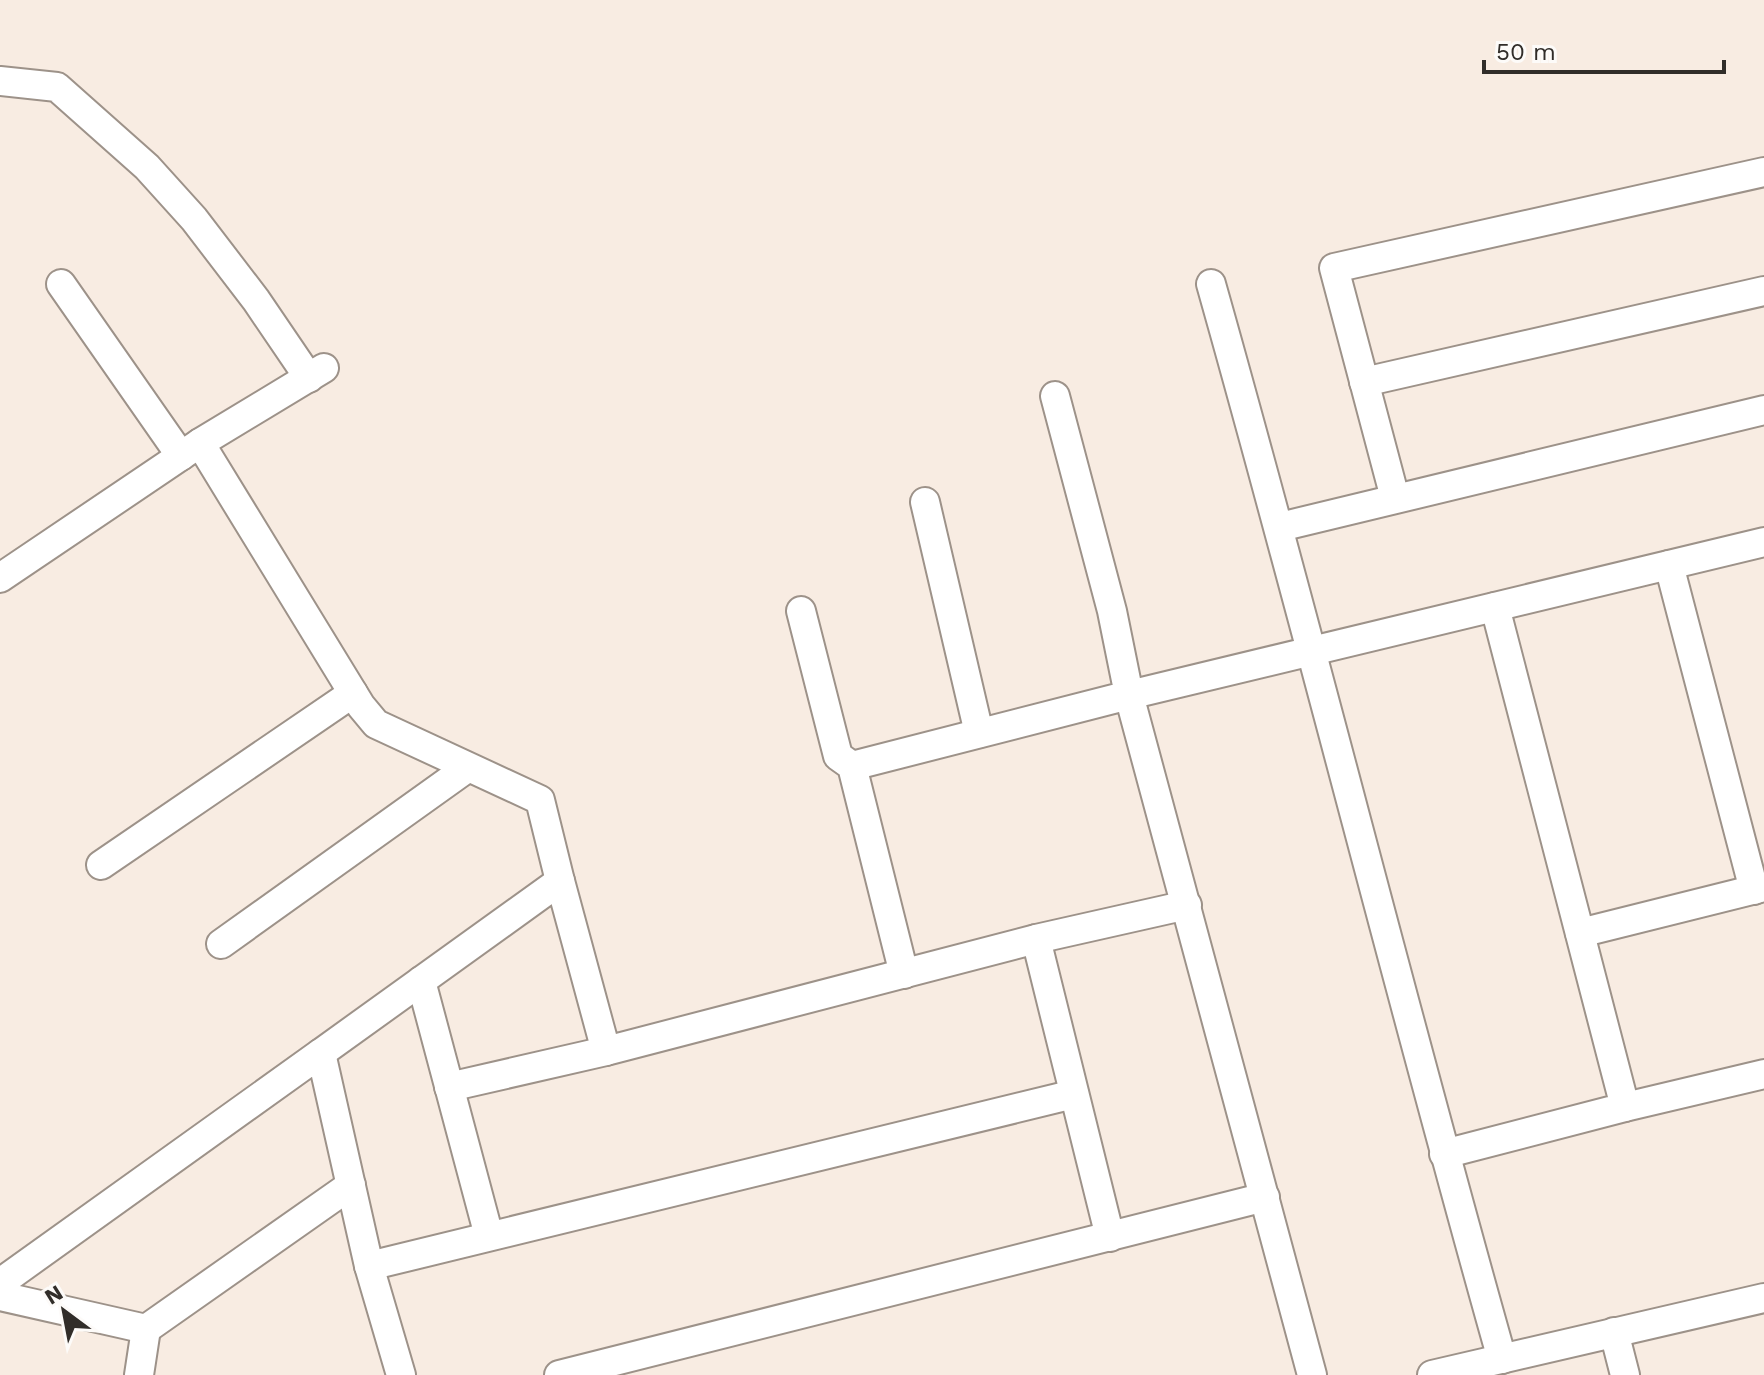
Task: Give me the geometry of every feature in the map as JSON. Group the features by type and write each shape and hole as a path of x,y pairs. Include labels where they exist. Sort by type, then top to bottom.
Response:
{"street":[{"path":"0,81 57,87 147,167 317,373 190,449 0,578"},
{"path":"1395,498 1334,268 1764,172"},
{"path":"61,284 190,449 376,724 540,800 606,1051"},
{"path":"1211,284 1280,527 1444,1154 1502,1359"},
{"path":"1364,382 1764,291"},
{"path":"1055,396 1112,611 1129,695 1312,1375"},
{"path":"1280,527 1764,410"},
{"path":"925,502 979,733"},
{"path":"852,766 1129,695 1764,542"},
{"path":"1580,933 1759,888 1669,565"},
{"path":"1495,607 1625,1107"},
{"path":"801,611 838,756 852,766 904,974"},
{"path":"101,865 353,693"},
{"path":"221,944 467,768"},
{"path":"0,1283 560,881"},
{"path":"449,1087 606,1051 1036,939 1187,905"},
{"path":"1036,939 1110,1237"},
{"path":"421,981 489,1236"},
{"path":"321,1053 369,1266 401,1375"},
{"path":"1444,1154 1764,1074"},
{"path":"369,1266 1074,1094"},
{"path":"139,1375 146,1329 351,1185"},
{"path":"559,1375 1265,1197"},
{"path":"0,1296 146,1329"},
{"path":"1432,1375 1764,1298"},
{"path":"1614,1332 1625,1375"}]}
